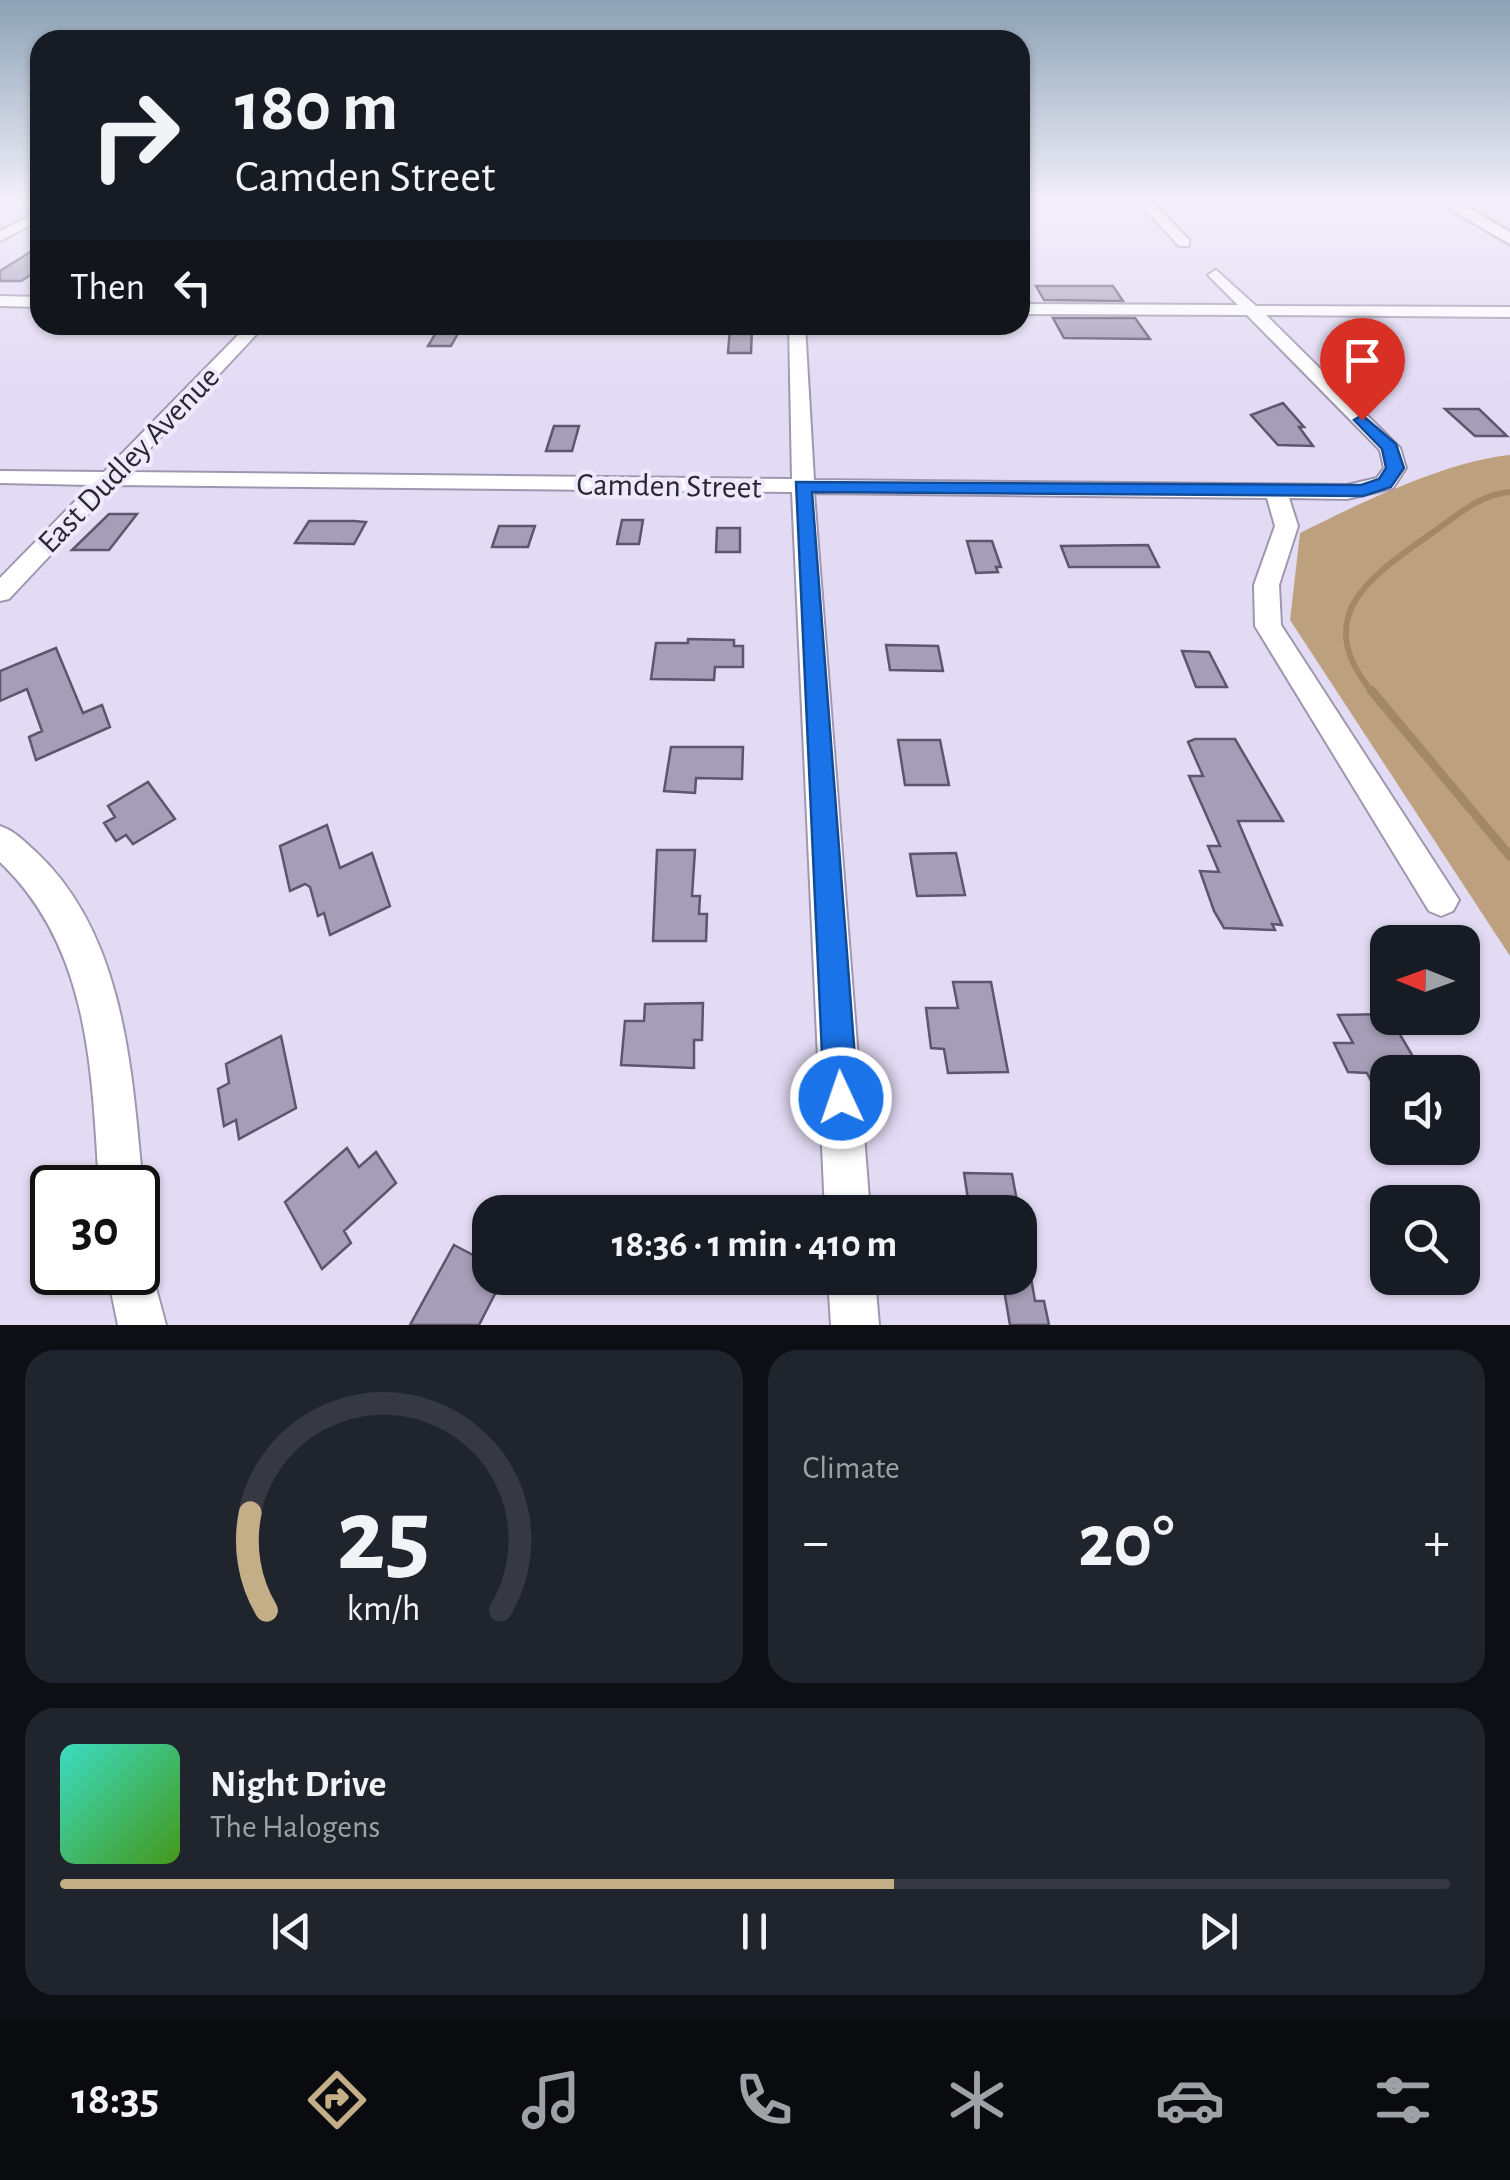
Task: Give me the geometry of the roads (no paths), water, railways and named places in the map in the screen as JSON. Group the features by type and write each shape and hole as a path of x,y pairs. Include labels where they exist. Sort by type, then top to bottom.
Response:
{"street":[{"path":"1216,275 1249,310"},
{"path":"0,301 30,302"},
{"path":"1030,309 1510,312"},
{"name":"Camden Street","path":"0,477 1275,491 1363,490 1385,483 1395,468 1390,448 1249,310"},
{"name":"East Dudley Avenue","path":"0,593 247,335"},
{"path":"796,335 802,486 847,1195"},
{"path":"1275,491 1285,512 1286,541 1271,568 1264,593 1268,626 1442,900"},
{"path":"0,840 42,882 70,924 100,1000 118,1165"},
{"path":"135,1295 142,1325"},
{"path":"853,1295 856,1325"}],"waterway":[{"path":"1371,690 1355,666 1347,643 1347,621 1355,602 1386,567 1458,514 1487,497 1510,492"},
{"path":"1371,690 1510,856"}]}
